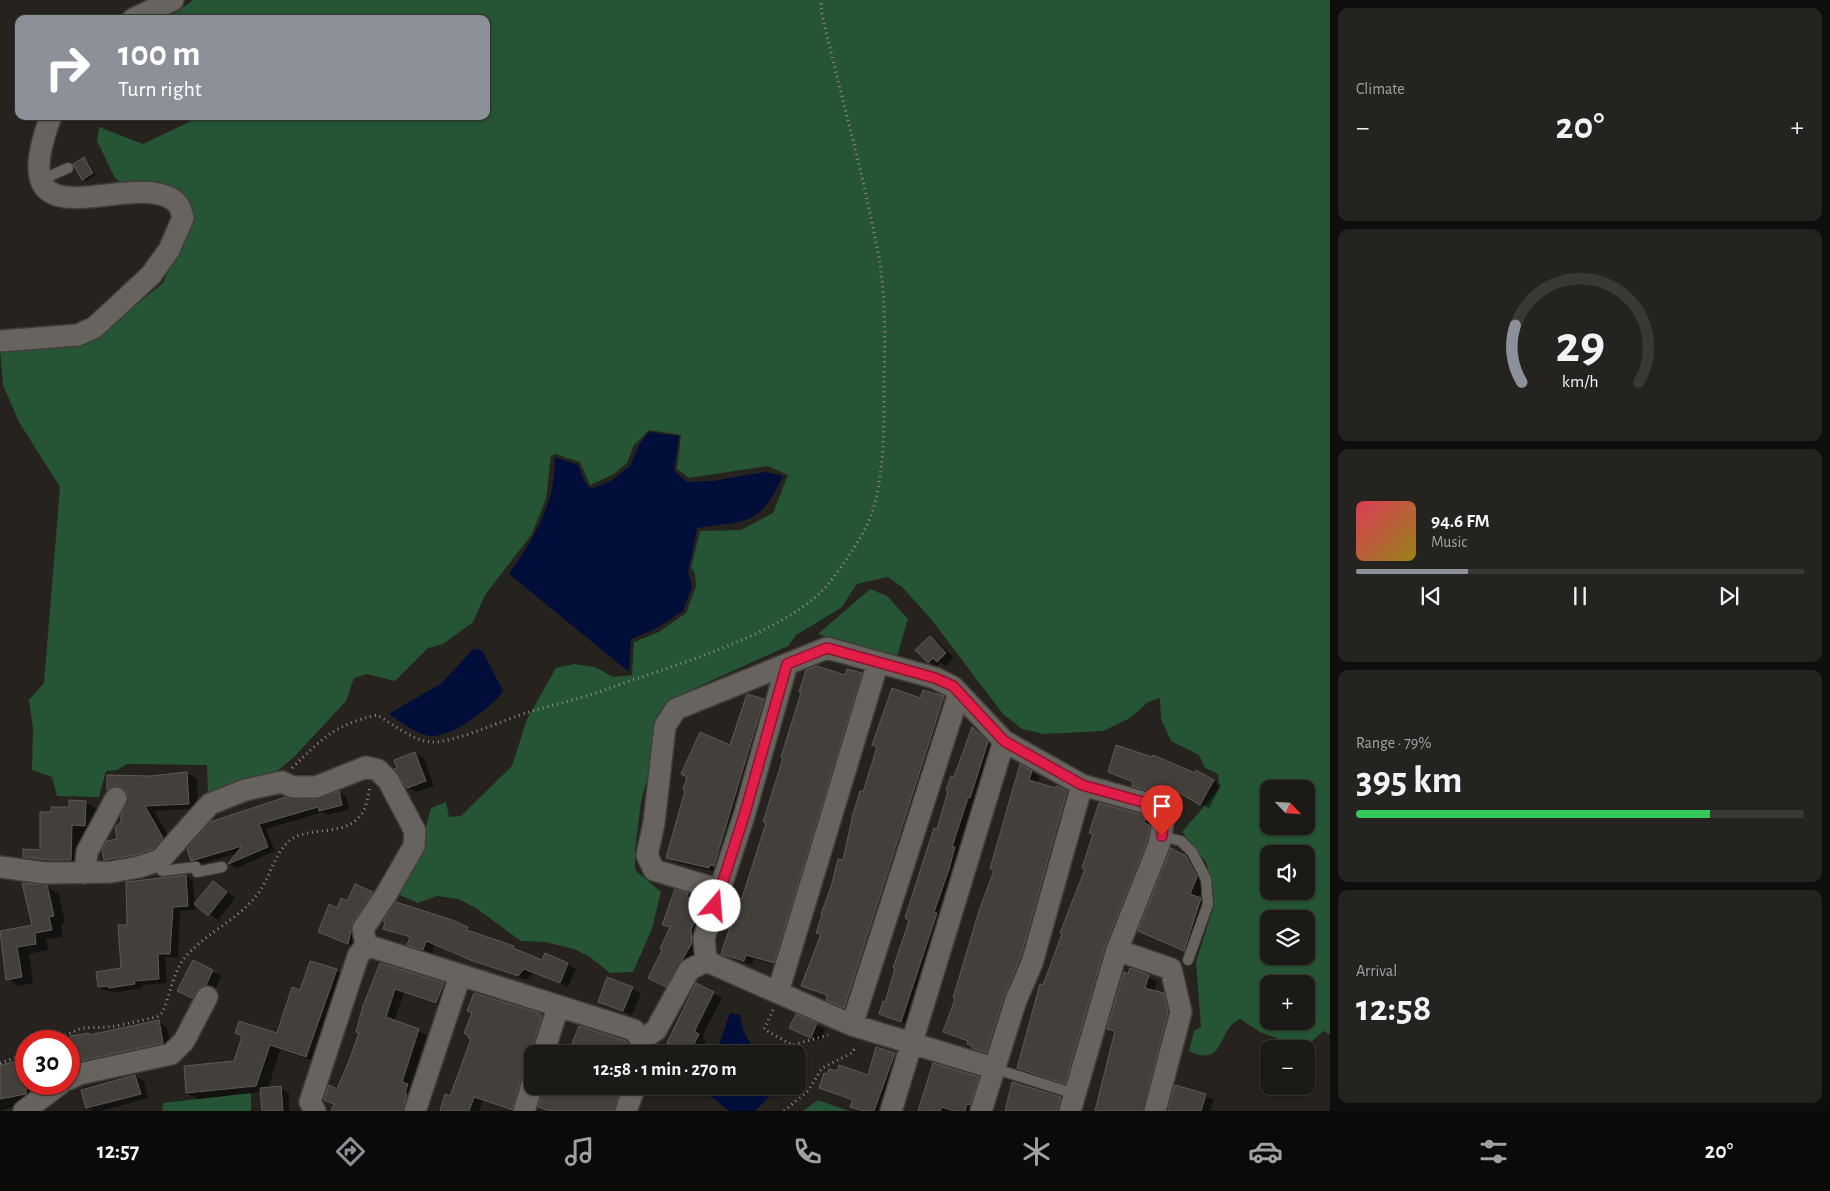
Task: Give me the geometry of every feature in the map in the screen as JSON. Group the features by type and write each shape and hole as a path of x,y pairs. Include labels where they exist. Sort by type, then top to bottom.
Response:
{"street":[{"path":"141,15 173,0"},
{"path":"0,341 78,335 95,327 151,275 169,250 183,218 179,205 171,198 159,195 64,197 44,192 36,183 32,173 40,137 48,120"},
{"path":"720,890 654,870 647,855 654,823 665,726 676,709 827,648 935,678 953,686 1004,741 1082,785 1157,806 1163,823 1162,836 1117,950 1072,1103"},
{"path":"778,992 878,662"},
{"path":"706,961 704,938 744,816 787,664"},
{"path":"855,1034 959,693"},
{"path":"891,1111 1004,741"},
{"path":"0,867 20,872 111,872 156,861 166,854 210,804 245,790 282,782 293,786 316,787 366,767 374,769 388,780 415,830 414,846 387,893 363,929 366,945 358,956 310,1102 315,1111"},
{"path":"981,1111 1016,1000 1032,963 1082,785"},
{"path":"85,873 87,852 116,798"},
{"path":"366,945 634,1030 642,1045"},
{"path":"1117,950 1170,969 1181,1012 1155,1111"},
{"path":"706,961 778,992 855,1034 913,1043 993,1068"},
{"path":"645,1045 656,1030 689,970 706,961"},
{"path":"415,1111 460,976"},
{"path":"80,1075 171,1054 184,1041 207,997"},
{"path":"546,1045 558,1007"},
{"path":"24,1111 45,1095"},
{"path":"524,1111 529,1095"},
{"path":"626,1111 632,1095"}],"lane":[{"path":"36,183 68,168"},
{"path":"1162,836 1181,842 1192,852 1206,879 1208,904 1188,960"},
{"path":"156,861 162,871 196,868 197,872 222,867"},
{"path":"993,1068 1072,1103"}],"path":[{"path":"282,782 292,767 333,730 351,722 377,715 419,738 432,742 469,734 530,712 584,698 761,633 818,595 840,571 872,514 879,480 884,431 885,321 879,261 858,160 844,110 822,15 821,0"},
{"path":"77,1030 157,1017 162,1013 178,970 187,955 245,909 262,889 270,870 287,842 302,835 348,825 359,817 363,811 374,769"},
{"path":"778,992 764,1029 792,1045 832,1033"},
{"path":"784,1111 808,1091 822,1068 852,1053 855,1034"},
{"path":"0,1063 15,1058"}],"green space":[{"path":"193,0 1330,0 1330,1034 1323,1031 1313,1040 1278,1040 1277,1038 1260,1032 1240,1019 1233,1024 1220,1045 1209,1055 1201,1055 1189,1051 1194,1031 1201,1027 1196,962 1214,905 1213,886 1206,862 1182,832 1219,789 1218,774 1205,768 1199,755 1171,741 1161,719 1160,698 1148,702 1130,718 1103,731 1044,734 1022,729 1003,714 931,619 902,587 888,577 857,584 841,608 796,635 788,646 671,699 659,713 659,733 641,802 635,849 635,870 661,892 652,929 633,972 610,973 590,957 574,949 546,942 521,941 476,908 458,899 437,896 418,903 395,893 423,837 431,808 446,802 449,817 461,816 512,766 527,719 556,668 574,664 595,667 613,677 632,675 634,642 659,632 686,613 696,587 695,573 691,568 700,531 741,530 773,513 788,475 768,466 689,478 677,469 681,435 649,430 634,445 627,463 614,474 590,485 580,462 555,454 551,456 546,499 532,534 485,595 473,622 443,644 428,648 395,681 367,674 354,678 346,701 294,757 271,776 208,798 207,765 127,764 117,770 106,771 99,797 57,796 52,777 32,770 33,728 29,700 44,683 60,487 19,422 3,385 0,348 120,318 163,283 173,260 183,248 193,210 177,194 126,186 115,178 97,141 99,127 143,144 191,120 490,120 490,15 172,15"},
{"path":"870,589 887,596 908,619 897,657 818,634"},
{"path":"251,1093 251,1111 162,1111 163,1103"},
{"path":"818,1100 849,1111 803,1111"}],"water":[{"path":"649,432 679,436 674,471 687,482 713,481 766,472 783,476 775,493 759,513 750,518 729,524 697,528 688,572 692,587 683,611 657,628 631,639 629,672 509,574 527,547 542,519 552,490 555,457 578,465 585,482 591,489 611,481 630,466 639,445"},
{"path":"473,649 482,650 503,691 481,713 450,732 431,736 414,730 389,714 442,683"},
{"path":"730,1013 740,1015 743,1030 751,1045 719,1045"},
{"path":"709,1095 771,1095 755,1111 729,1111"}],"building":[{"path":"84,157 93,173 82,180 73,164"},
{"path":"930,636 946,653 937,662 933,658 928,663 915,650"},
{"path":"817,666 845,675 847,669 862,673 774,963 746,955 744,961 721,954 733,918 731,917 738,897 742,898 766,823 763,822 783,758 781,757 801,693 799,692 806,670"},
{"path":"892,688 920,698 923,690 944,696 844,1008 826,1000 827,995 801,986 821,934 816,933 821,914 831,887 838,859 843,860 853,814 860,791 863,792 877,747 872,745"},
{"path":"747,694 764,699 714,866 710,865 709,868 666,858 685,791 683,790 687,777 681,774 700,732 730,745"},
{"path":"972,727 988,742 952,847 955,847 934,912 937,913 901,1022 879,1014 883,1001 885,1002 895,969 893,968 909,921 905,918 934,828 937,829 948,791 946,790 951,776 954,777"},
{"path":"1116,745 1152,757 1153,755 1195,773 1196,770 1214,780 1200,805 1171,788 1167,798 1160,794 1132,786 1133,782 1108,772"},
{"path":"415,752 426,781 407,788 394,769 397,768 394,760"},
{"path":"1020,764 1032,771 1029,780 1055,788 1056,786 1067,791 1020,959 1004,996 986,1053 972,1048 973,1046 967,1044 968,1041 943,1032 955,999 953,998 979,911 994,870 990,869"},
{"path":"187,772 189,804 145,806 163,838 153,849 136,855 104,860 102,850 107,841 117,839 115,827 121,822 121,815 128,798 127,792 121,787 115,786 107,790 107,775 151,776"},
{"path":"339,791 342,805 319,811 318,807 259,824 268,847 228,864 242,846 191,861 187,849 210,822 286,797 316,799"},
{"path":"69,800 86,801 85,826 72,825 71,860 46,860 23,857 23,849 40,850 40,812 51,812 51,807 69,807"},
{"path":"1099,803 1146,816 1144,823 1150,825 1147,842 1105,946 1065,1084 1017,1068 1040,984 1043,985 1062,934 1060,933 1085,869 1082,868 1093,834 1089,833"},
{"path":"1171,848 1186,856 1197,877 1190,894 1201,898 1184,951 1138,931"},
{"path":"186,875 188,906 173,907 170,954 158,954 159,979 134,981 135,984 109,988 109,986 98,987 96,972 121,968 118,925 127,925 126,882"},
{"path":"213,881 227,892 208,916 194,904"},
{"path":"22,883 47,885 54,916 49,917 52,930 35,933 36,944 17,947 22,977 6,980 0,931 32,925"},
{"path":"355,884 373,892 353,922 348,944 318,932 329,904 337,908 341,898 347,901"},
{"path":"675,889 688,893 687,897 702,902 691,930 692,943 666,987 648,978 662,950 660,949 670,927 662,925"},
{"path":"396,902 452,920 468,927 467,930 514,946 513,948 542,960 545,953 568,963 560,983 524,969 518,976 473,961 426,941 423,950 407,945 410,937 383,929 385,922 383,921"},
{"path":"193,960 213,970 206,985 200,987 192,998 177,991"},
{"path":"310,961 337,969 306,1057 270,1045 256,1086 186,1093 184,1066 234,1061 242,1036 235,1033 239,1021 277,1033 292,987 300,990"},
{"path":"380,963 444,983 436,1003 395,989 386,1017 419,1029 402,1082 408,1084 402,1111 331,1111 334,1104 324,1100 329,1085 337,1089 349,1061 359,1033 356,1032 363,1006"},
{"path":"1130,968 1149,975 1145,988 1164,993 1168,1012 1143,1111 1095,1111 1115,1031 1107,1029 1124,972 1128,974"},
{"path":"607,977 633,987 623,1011 598,1002"},
{"path":"696,983 714,992 696,1028 695,1032 699,1034 694,1045 670,1045 667,1043"},
{"path":"474,993 539,1013 542,1016 533,1045 524,1045 524,1076 520,1081 512,1110 474,1097 469,1111 440,1111 445,1094 450,1096 471,1039 464,1033 472,1013 467,1011"},
{"path":"796,1014 817,1023 811,1038 789,1028"},
{"path":"159,1020 163,1043 80,1061 80,1034 89,1033 89,1035"},
{"path":"579,1026 626,1041 628,1045 572,1045"},
{"path":"876,1047 895,1053 874,1111 863,1111 850,1107 853,1100 819,1088 824,1073 827,1074 829,1069 837,1071 839,1065 868,1075"},
{"path":"15,1062 15,1095 21,1095 0,1099 0,1065"},
{"path":"933,1063 979,1077 970,1105 967,1104 965,1111 954,1111 942,1107 940,1111 918,1111"},
{"path":"135,1075 141,1094 86,1108 81,1090"},
{"path":"1012,1082 1061,1097 1057,1111 1005,1111"},
{"path":"1175,1085 1206,1094 1201,1111 1168,1111"},
{"path":"281,1086 283,1111 262,1111 260,1088"},
{"path":"541,1095 619,1095 614,1111 550,1111 538,1107"}],"route":[{"path":"715,906 744,816 787,664 827,648 935,678 953,686 1004,741 1082,785 1157,806 1163,823 1162,836"}]}
